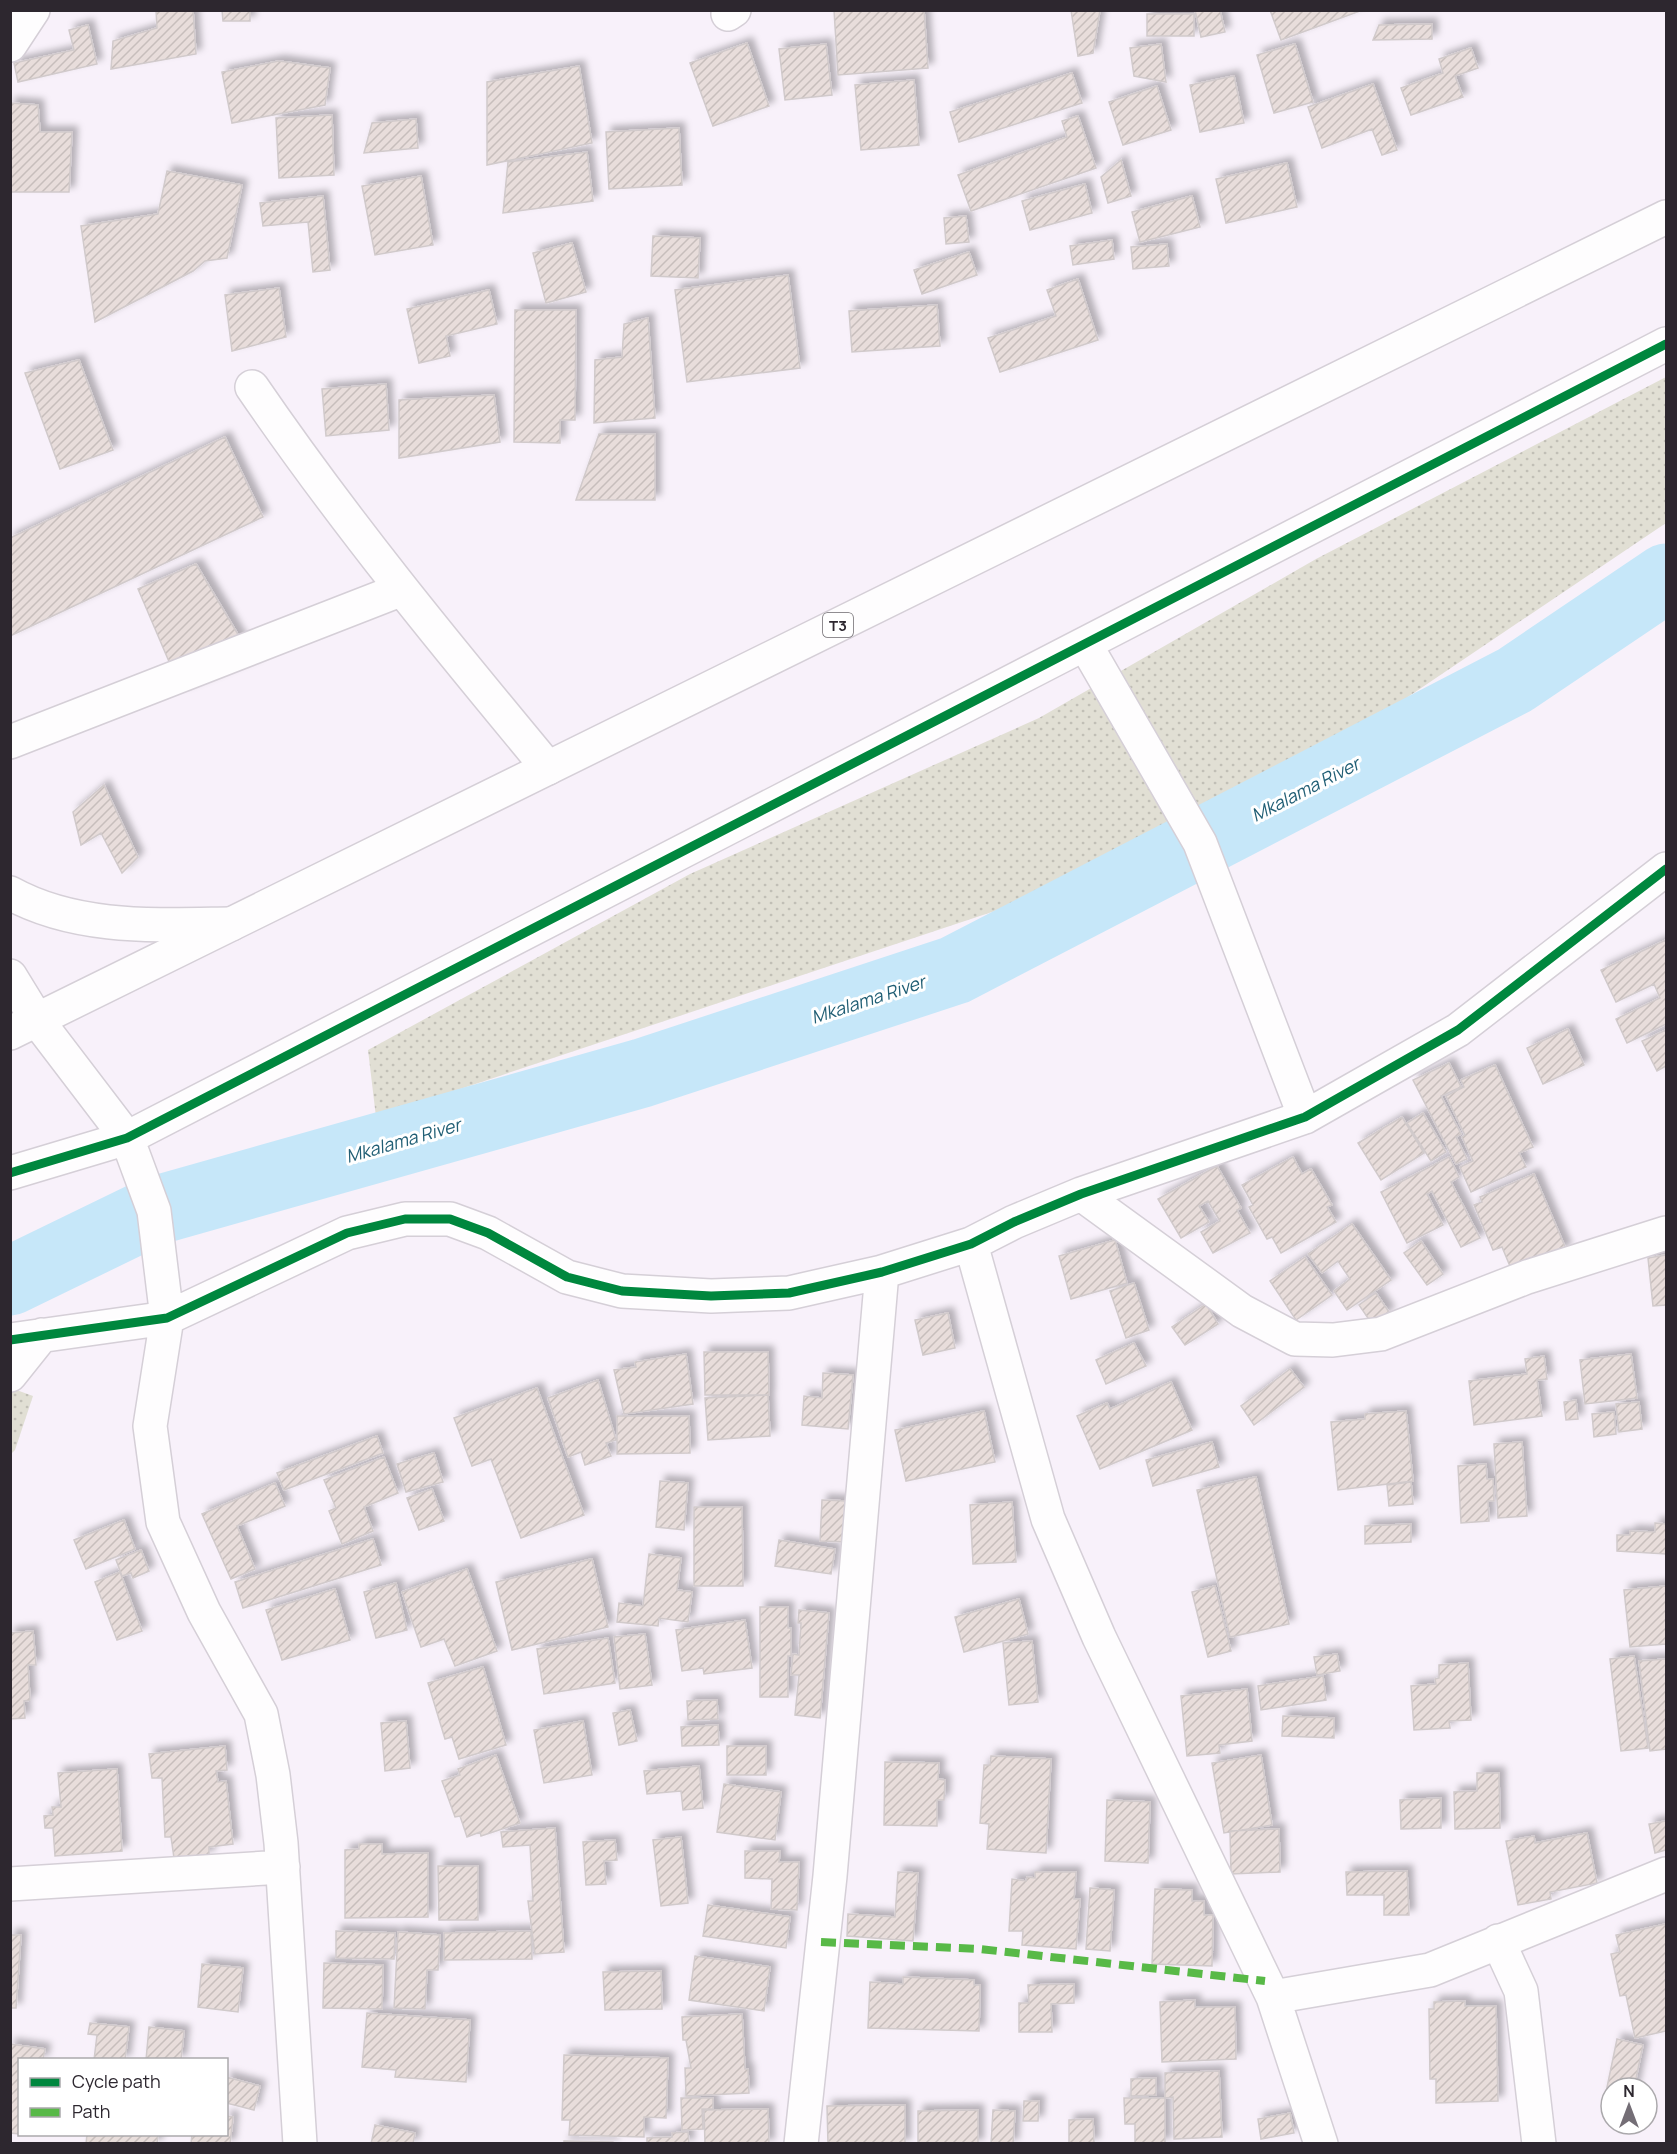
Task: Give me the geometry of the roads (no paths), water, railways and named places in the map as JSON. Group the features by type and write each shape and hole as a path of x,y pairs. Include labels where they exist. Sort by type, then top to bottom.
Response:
{"main road":[{"path":"10,45 33,10"},
{"name":"T3","path":"24,1027 1666,217"},
{"path":"10,1173 128,1138 1666,344"},
{"path":"252,387 297,452 400,590 548,768"},
{"path":"10,742 400,590"},
{"path":"1085,644 1200,843 1305,1117"},
{"path":"10,1340 103,1329 166,1318 347,1233 405,1219 450,1219 488,1233 567,1278 622,1291 711,1296 789,1293 882,1272 971,1244 1014,1222 1081,1194 1305,1117 1458,1030 1666,869"},
{"path":"10,893 30,904 86,919 152,926 231,924"},
{"path":"10,976 24,1027 128,1138 154,1211 166,1318 150,1426 163,1522 204,1612 261,1714 273,1774 283,1867 300,2144"},
{"path":"1081,1194 1242,1311 1295,1339 1332,1340 1381,1334 1527,1278 1666,1233"},
{"path":"971,1244 1048,1519 1100,1637 1273,1996 1321,2144"},
{"path":"801,2144 830,1876 882,1272"},
{"path":"10,1375 42,1335"},
{"path":"10,1884 283,1867"},
{"path":"1273,1996 1430,1970 1666,1874"},
{"path":"1498,1941 1521,1991 1539,2144"}],"waterway":[{"name":"Mkalama River","path":"10,1281 154,1211 642,1073 955,970 1515,680 1666,578"}]}
